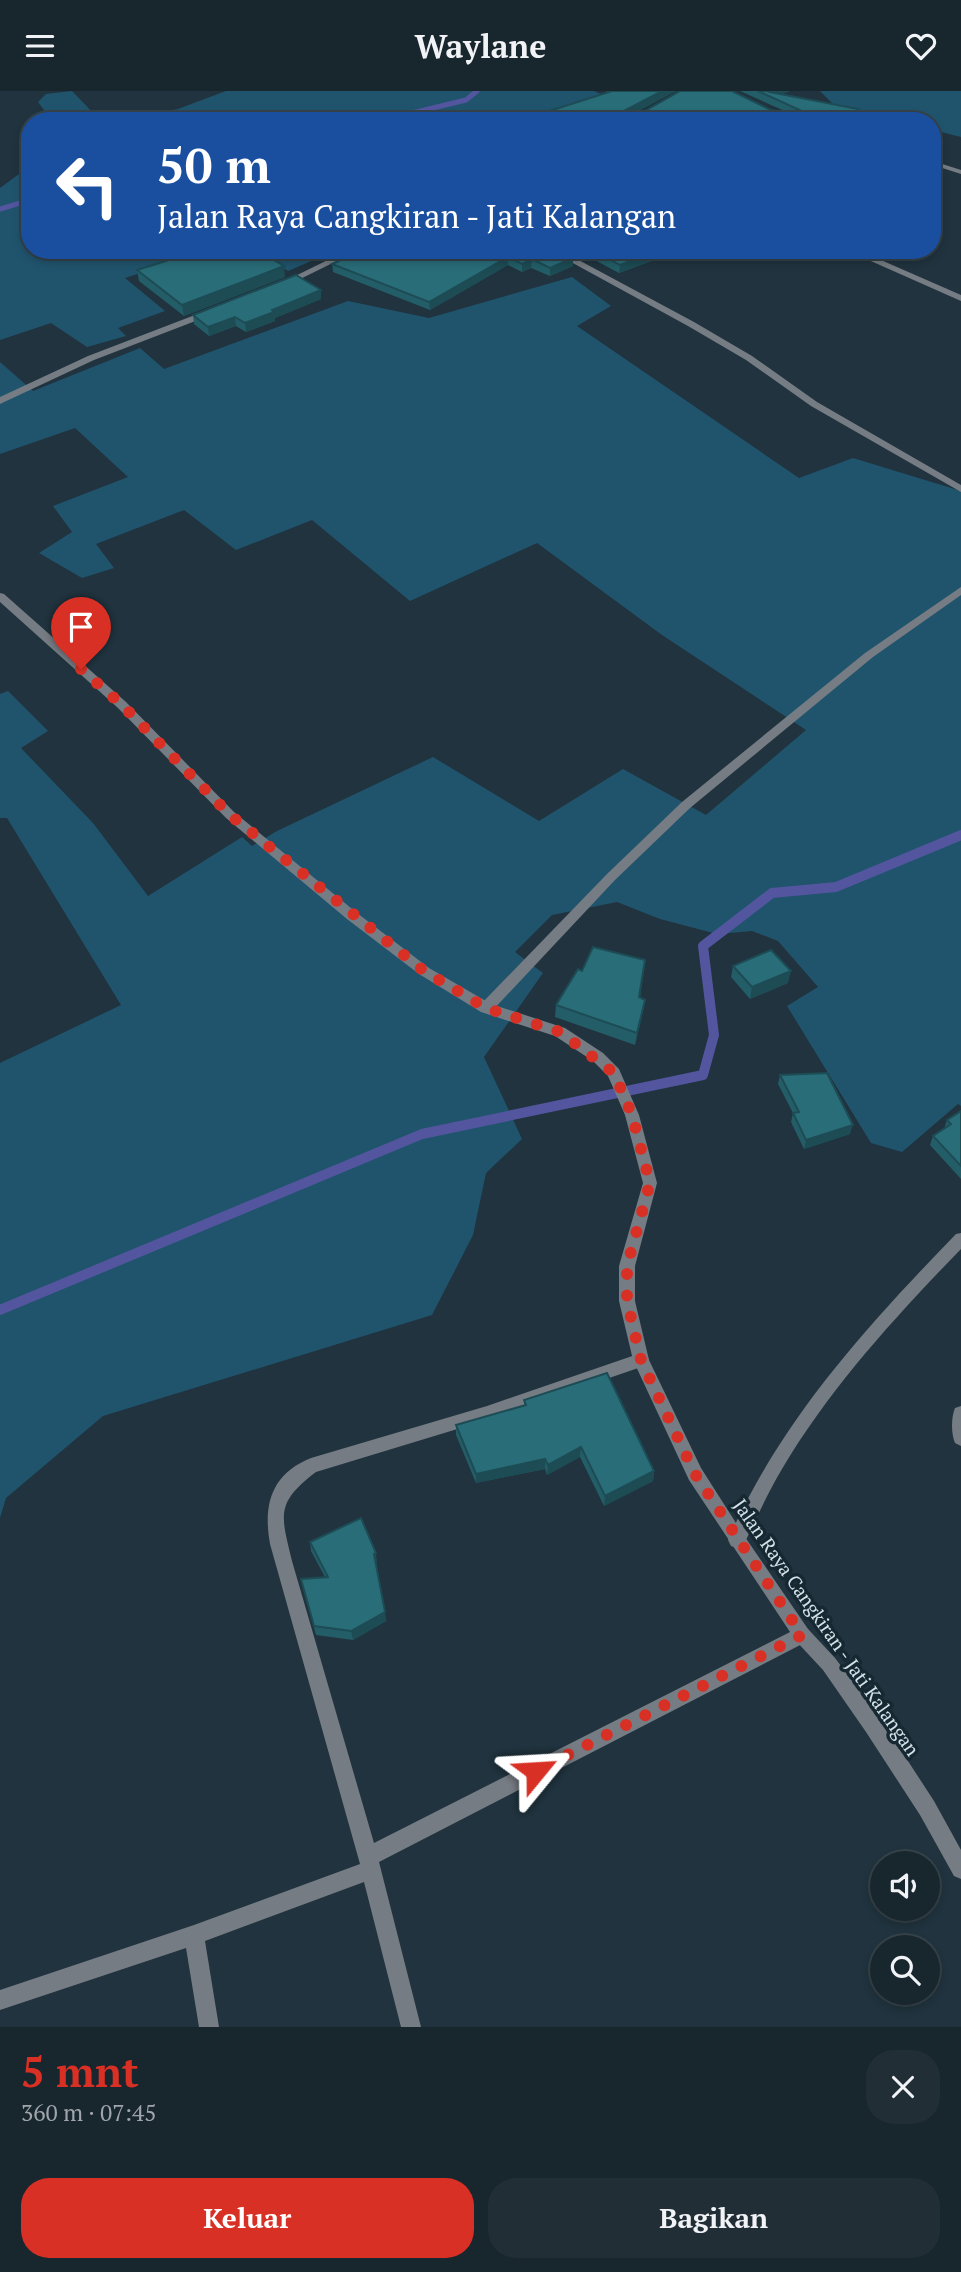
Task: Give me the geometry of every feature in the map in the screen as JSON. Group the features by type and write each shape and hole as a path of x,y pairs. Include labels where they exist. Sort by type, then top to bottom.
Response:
{"street":[{"path":"941,166 961,172"},
{"path":"267,290 335,259"},
{"path":"570,259 749,358 814,404 961,489"},
{"path":"872,259 959,295"},
{"path":"0,401 91,358 217,309"},
{"path":"486,1008 611,877 686,805 869,655 961,590"},
{"name":"Jalan Raya Cangkiran - Jati Kalangan","path":"0,596 122,705 230,815 424,971 486,1008 560,1032 614,1073 632,1115 650,1183 627,1266 627,1301 641,1360 695,1474 802,1635 829,1664 873,1725 927,1808 961,1869"},
{"path":"737,1540 776,1462 833,1383 889,1313 961,1239"},
{"path":"411,2027 369,1864 284,1561 275,1526 275,1499 290,1480 311,1466 487,1413 641,1360"},
{"path":"961,1413 961,1438"},
{"path":"0,2000 194,1935 369,1864 802,1635"},
{"path":"194,1935 209,2027"}],"shaded area":[{"path":"72,91 92,112 45,112 38,102 46,94"},
{"path":"226,91 594,91 601,94 580,104 549,112 161,112 178,109"},
{"path":"820,91 961,91 961,137 941,132 941,112 857,112 836,107"},
{"path":"21,173 21,259 183,259 125,278 165,311 118,328 126,336 87,347 51,323 0,340 0,188"},
{"path":"267,259 316,259 288,271"},
{"path":"572,277 611,306 577,326 799,478 853,458 961,491 961,1106 958,1104 902,1152 871,1143 787,1006 818,987 778,941 752,931 717,934 660,919 617,902 552,915 515,952 543,973 484,1057 522,1139 486,1173 473,1235 432,1315 103,1416 6,1498 0,1518 0,1063 121,1005 7,818 0,818 0,694 8,691 48,731 21,748 93,823 148,896 242,837 252,846 277,831 433,757 539,821 623,769 706,815 806,730 662,635 537,543 410,601 312,520 236,550 184,510 96,544 114,568 82,578 39,553 72,532 53,506 128,477 75,428 0,454 0,362 33,391 140,348 164,369 348,301 429,318"}],"building":[{"path":"612,91 662,91 624,112 546,112"},
{"path":"680,91 732,91 771,110 781,112 643,112"},
{"path":"758,91 772,91 770,92 858,109 854,112 804,112"},
{"path":"172,259 272,259 284,266 182,305 137,270"},
{"path":"343,259 504,259 429,302 332,264"},
{"path":"512,259 532,259 522,264"},
{"path":"532,259 571,259 550,268"},
{"path":"609,259 635,259 620,265"},
{"path":"296,275 321,290 245,323 235,317 208,327 193,315"},
{"path":"593,947 645,960 639,997 645,1000 637,1033 556,1005 578,969 582,971"},
{"path":"771,950 791,971 752,987 733,966"},
{"path":"827,1073 853,1125 806,1140 793,1113 799,1112 780,1075"},
{"path":"961,1111 961,1166 933,1136 951,1124 947,1120"},
{"path":"607,1373 654,1471 605,1496 581,1447 548,1465 545,1459 476,1474 456,1425 526,1405 524,1400"},
{"path":"361,1518 376,1553 374,1554 385,1612 351,1631 314,1626 301,1579 328,1577 310,1542"}],"waterway":[{"path":"416,112 466,100 477,91"},
{"path":"0,209 21,203"},
{"path":"0,1310 422,1134 703,1075 714,1035 703,946 772,893 836,887 961,835"}],"route":[{"path":"81,669 122,705 230,815 352,916 424,971 486,1008 560,1032 598,1057 614,1073 632,1115 650,1183 627,1266 627,1301 641,1360 695,1474 802,1635 536,1771"}]}
